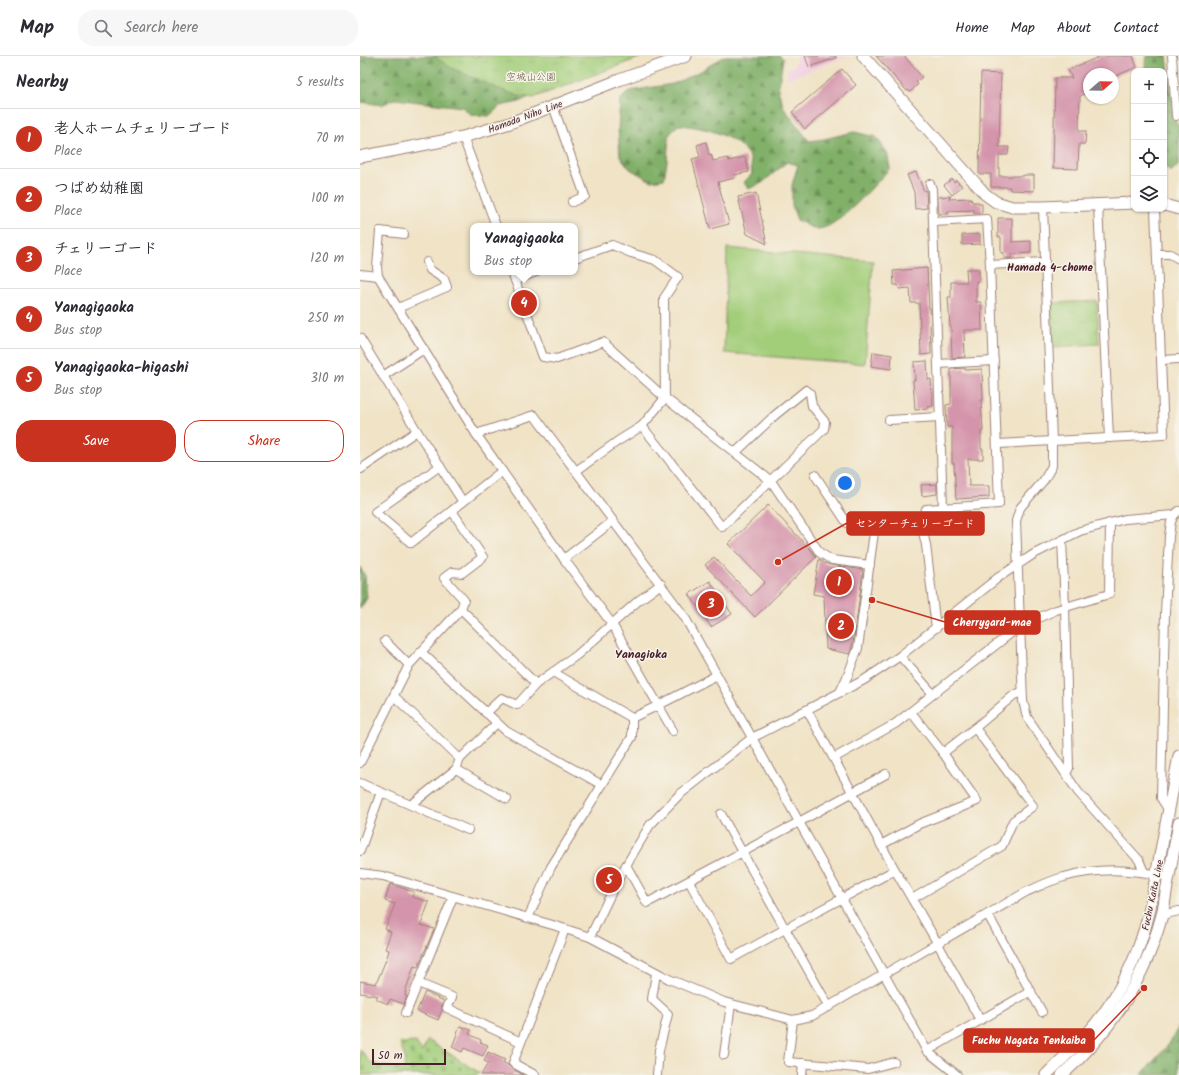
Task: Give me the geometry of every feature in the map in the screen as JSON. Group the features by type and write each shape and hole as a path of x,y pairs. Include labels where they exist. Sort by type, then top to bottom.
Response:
{"main road":[{"name":"Hamada Niho Line","path":"360,157 463,137 510,123 619,80 686,56"},
{"path":"863,56 986,194 996,202 1012,207 1131,203"},
{"path":"1167,206 1179,210"},
{"name":"Fuchu Kaita Line","path":"1046,1075 1095,1025 1123,984 1134,961 1143,937 1149,913 1179,756"},
{"name":"Fuchu Kaita Line","path":"1062,1075 1081,1058 1098,1039 1121,1008 1145,963 1155,939 1162,915 1179,822"}],"street":[{"path":"1172,56 1177,94 1176,116"},
{"path":"553,106 585,196 572,202"},
{"path":"463,137 495,223"},
{"path":"930,184 932,189 943,508"},
{"path":"1098,205 1109,438"},
{"path":"1043,207 1052,466 1044,480 1020,508 1016,521 1023,701 1027,717 1078,792 1139,860 1144,872"},
{"path":"998,444 1164,435 1155,212"},
{"path":"933,222 987,219 998,444 999,504 926,509 921,524 926,545 936,628"},
{"path":"404,234 380,231 377,266 378,276 476,434 612,624 673,731"},
{"path":"576,471 642,426 665,398 664,298 678,277 655,260 631,253 612,245 578,257"},
{"path":"1157,254 1170,254 1179,259"},
{"path":"398,308 447,287 444,278 430,270 427,262"},
{"path":"990,265 1045,262"},
{"path":"360,274 378,276"},
{"path":"514,276 543,357 557,359 604,342 665,398 771,481 820,553 832,560 870,565"},
{"path":"360,338 463,502"},
{"path":"383,376 424,349"},
{"path":"1161,360 1179,359"},
{"path":"938,364 994,361"},
{"path":"642,426 722,527 824,429 825,422 812,406 810,393 806,390 774,416 735,453"},
{"path":"476,434 534,415 661,584 684,616 927,1051 957,1075"},
{"path":"889,420 939,417"},
{"path":"361,469 417,431"},
{"path":"440,466 375,512 411,543 502,471"},
{"path":"815,475 847,523 876,518 858,648 840,692"},
{"path":"360,763 408,665 461,609 464,600 444,578 452,572 462,573 483,557 452,511"},
{"path":"590,937 618,879 650,825 679,795 752,738 864,680 900,656 999,577 1034,554 1080,531 1125,519 1177,513"},
{"path":"1168,809 1161,798 1165,613 1171,522 1177,513"},
{"path":"564,559 613,521"},
{"path":"834,758 895,724 1020,626 1056,610 1109,594 1110,523"},
{"path":"1062,540 1069,768 1066,774"},
{"path":"486,713 502,698 517,705 536,684 576,655 638,601 661,584"},
{"path":"461,609 536,684"},
{"path":"385,642 408,665"},
{"path":"421,652 506,731 602,786"},
{"path":"900,656 933,694"},
{"path":"553,672 632,718"},
{"path":"632,718 717,675"},
{"path":"943,753 1014,695 1022,692"},
{"path":"394,696 460,759"},
{"path":"807,710 980,1020"},
{"path":"881,845 919,824 977,801 943,753 911,712"},
{"path":"528,918 551,867 632,737 632,718"},
{"path":"411,805 456,769 460,759 498,723"},
{"path":"912,899 1002,846 1013,821 1033,806 975,728"},
{"path":"456,769 507,799"},
{"path":"626,865 647,903 886,774"},
{"path":"360,783 468,830"},
{"path":"360,851 381,792"},
{"path":"721,814 829,1007"},
{"path":"689,881 731,959 895,870"},
{"path":"360,873 383,876 590,937 669,980 731,1004 793,1020 812,1016 829,1007 1026,892 1063,877 1090,872 1126,870 1169,877"},
{"path":"406,1013 453,897"},
{"path":"1162,915 1179,911"},
{"path":"988,915 1042,1012"},
{"path":"536,1075 525,1073 513,1063 565,929"},
{"path":"656,973 652,999 668,1014 659,1050 657,1075"},
{"path":"418,983 452,997 447,1008 521,1042"},
{"path":"927,1051 1030,991"},
{"path":"724,1055 731,1004"},
{"path":"793,1020 788,1062 868,1069 894,1062"},
{"path":"802,1075 803,1063"}],"shaded area":[{"path":"797,56 849,56 787,79 787,68 794,67"}],"green space":[{"path":"360,56 479,56 539,92 519,102 500,106 489,116 472,115 462,107 394,99 382,105 360,102"},
{"name":"空城山公園","path":"434,56 644,56 533,98 516,95 494,87 450,67"},
{"path":"725,56 780,56 783,59 778,90 784,108 809,141 854,132 876,137 887,152 890,168 845,214 835,222 817,229 797,220 792,206 792,185 798,165 787,162 762,183 748,189 744,182 752,174 749,156 736,142 717,133 697,127 678,125 669,135 664,179 651,181 630,169 620,156 618,129 620,100 629,91 673,84 699,72"},
{"path":"1147,56 1167,56 1174,119 1179,127 1179,165 1170,172 1167,168 1167,68 1145,68"},
{"path":"727,248 873,261 865,364 724,353"},
{"path":"1097,301 1099,344 1053,347 1051,303"},
{"path":"360,567 365,576 367,598 360,609"},
{"path":"1179,1026 1179,1075 1141,1075 1169,1044"},
{"path":"428,1040 480,1073 478,1075 360,1075 360,1049 370,1062 404,1070 405,1059 400,1043 416,1042 422,1052"}],"building":[{"path":"805,56 836,56 836,58 809,67"},
{"path":"876,56 904,56 922,77 916,82 918,84 910,92 908,90 907,91"},
{"path":"1101,56 1133,56 1137,67 1131,68 1131,70 1119,74 1119,68 1083,68 1083,95 1080,96 1079,131 1086,131 1085,144 1079,144 1078,169 1053,168 1055,78 1072,78 1068,70"},
{"path":"842,69 856,85 805,129 792,112"},
{"path":"981,73 1001,74 999,147 1009,147 1008,155 999,155 999,176 1034,175 1034,191 1010,190 1010,187 991,187 991,174 979,174"},
{"path":"706,142 709,155 711,154 713,161 728,158 729,161 745,157 749,172 734,175 735,178 718,182 729,224 710,229 692,159 700,157 697,145"},
{"path":"916,172 924,191 926,190 927,208 915,209 914,192 907,175"},
{"path":"952,179 954,182 956,180 962,186 952,195 944,185"},
{"path":"756,193 767,244 747,234 738,197"},
{"path":"951,196 948,199 971,198 972,202 979,202 979,204 982,204 982,213 974,213 974,210 948,211 948,214 939,214 938,197"},
{"path":"998,218 1012,218 1012,242 1031,241 1031,253 1012,254 1012,258 1004,258 1004,253 1001,253 1001,237 998,237"},
{"path":"980,234 980,244 962,245 962,235"},
{"path":"927,268 931,324 931,354 921,355 919,303 911,303 910,288 899,289 898,285 894,285 893,271"},
{"path":"966,269 979,269 979,281 976,281 976,302 981,302 982,330 964,330 965,357 952,358 948,297 951,297 951,282 967,282"},
{"path":"873,352 892,355 891,369 871,366"},
{"path":"927,361 928,380 931,379 933,406 928,407 928,409 915,410 913,380 915,380 914,362"},
{"path":"965,368 965,370 982,369 983,400 981,400 983,431 981,431 981,449 983,449 983,459 968,459 969,486 989,486 989,497 956,499 954,463 952,463 952,427 947,427 946,405 951,404 951,369"},
{"path":"937,484 937,494 922,496 921,485"},
{"path":"768,505 816,557 755,617 705,565 714,557 751,596 765,582 728,544"},
{"path":"819,559 824,563 831,565 863,570 854,638 850,654 826,649 824,596 813,594"},
{"path":"710,581 732,614 711,627 689,594"},
{"path":"390,884 414,892 412,897 429,902 421,925 434,929 418,967 414,966 405,992 405,996 407,996 404,1004 390,999 388,1004 376,999 378,996 360,993 360,981 376,984 389,950 385,949 391,932 385,929 395,904 385,901"},
{"path":"425,992 444,1001 438,1020 417,1011"},
{"path":"460,1026 471,1030 469,1034 481,1040 480,1042 488,1045 483,1056 464,1048 462,1052 452,1047"},
{"path":"488,1052 505,1060 503,1062 523,1075 481,1075 488,1063 484,1061"}],"place":[{"name":"Yanagigaoka","path":"524,303"},
{"name":"センターチェリーゴード","path":"778,562"},
{"name":"老人ホームチェリーゴード","path":"839,582"},
{"name":"Cherrygard-mae","path":"872,600"},
{"name":"チェリーゴード","path":"711,604"},
{"name":"つばめ幼稚園","path":"841,626"},
{"name":"Yanagigaoka-higashi","path":"609,880"},
{"name":"Fuchu Nagata Tenkaiba","path":"1144,988"}],"district":[{"name":"Hamada 4-chome","path":"1050,267"},
{"name":"Yanagioka","path":"641,654"}]}
